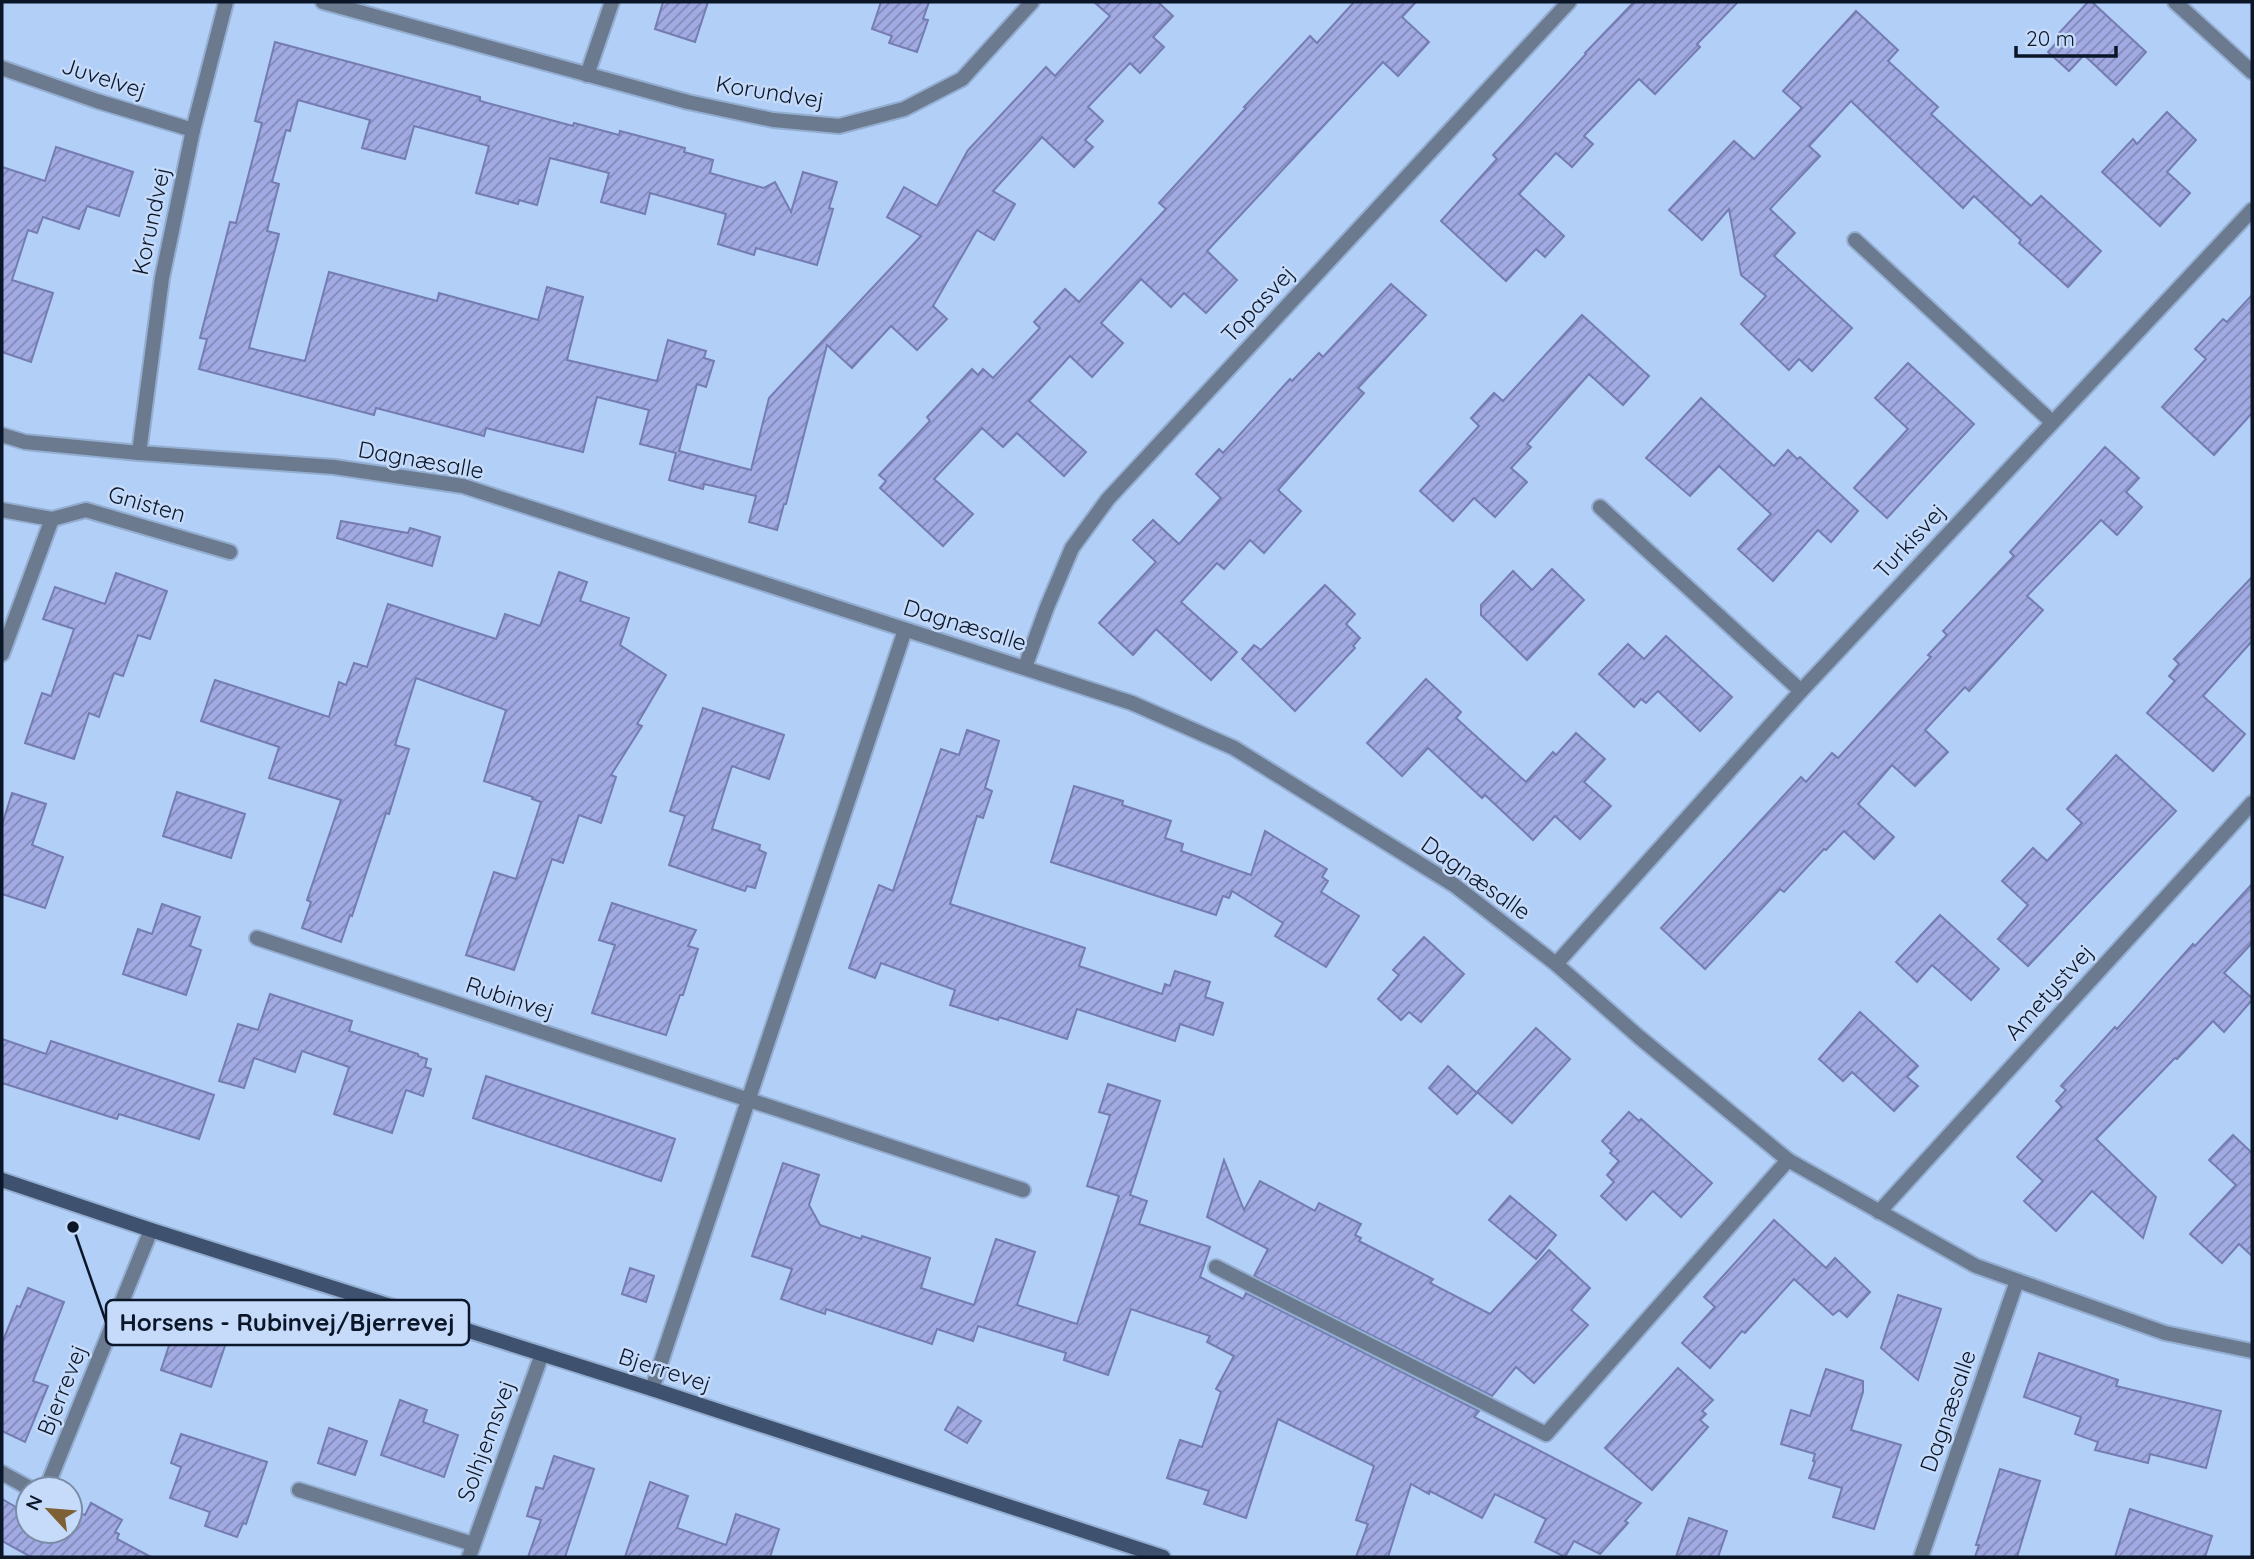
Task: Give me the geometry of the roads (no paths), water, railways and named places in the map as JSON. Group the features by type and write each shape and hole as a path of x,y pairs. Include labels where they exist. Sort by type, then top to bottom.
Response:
{"street":[{"name":"Korundvej","path":"139,453 162,278 193,130 226,2"},
{"name":"Korundvej","path":"323,2 688,102 773,120 839,126 904,109 962,79 1032,2"},
{"path":"587,75 612,2"},
{"name":"Topasvej","path":"1025,667 1072,548 1108,499 1569,2"},
{"path":"2175,2 2252,72"},
{"name":"Juvelvej","path":"2,68 193,130"},
{"name":"Turkisvej","path":"1556,964 1801,691 2252,211"},
{"path":"1855,240 2052,422"},
{"name":"Dagnæsalle","path":"2,435 25,442 139,453 334,467 463,486 1132,703 1234,748 1454,885 1556,964 1639,1037 1788,1160 1976,1266 2165,1333 2252,1351"},
{"path":"1600,507 1801,691"},
{"name":"Gnisten","path":"2,510 52,519 86,510 230,552"},
{"path":"2,654 52,519"},
{"path":"652,1389 905,630"},
{"name":"Ametystvej","path":"1880,1212 2252,803"},
{"name":"Rubinvej","path":"257,938 1023,1190"},
{"path":"1216,1267 1546,1434 1788,1160"},
{"name":"Bjerrevej","path":"2,1180 1163,1557"},
{"name":"Bjerrevej","path":"52,1475 151,1230"},
{"name":"Dagnæsalle","path":"1921,1557 2017,1281"},
{"name":"Solhjemsvej","path":"299,1490 471,1551 542,1354"}],"place":[{"name":"Horsens - Rubinvej/Bjerrevej","path":"73,1227"}]}
